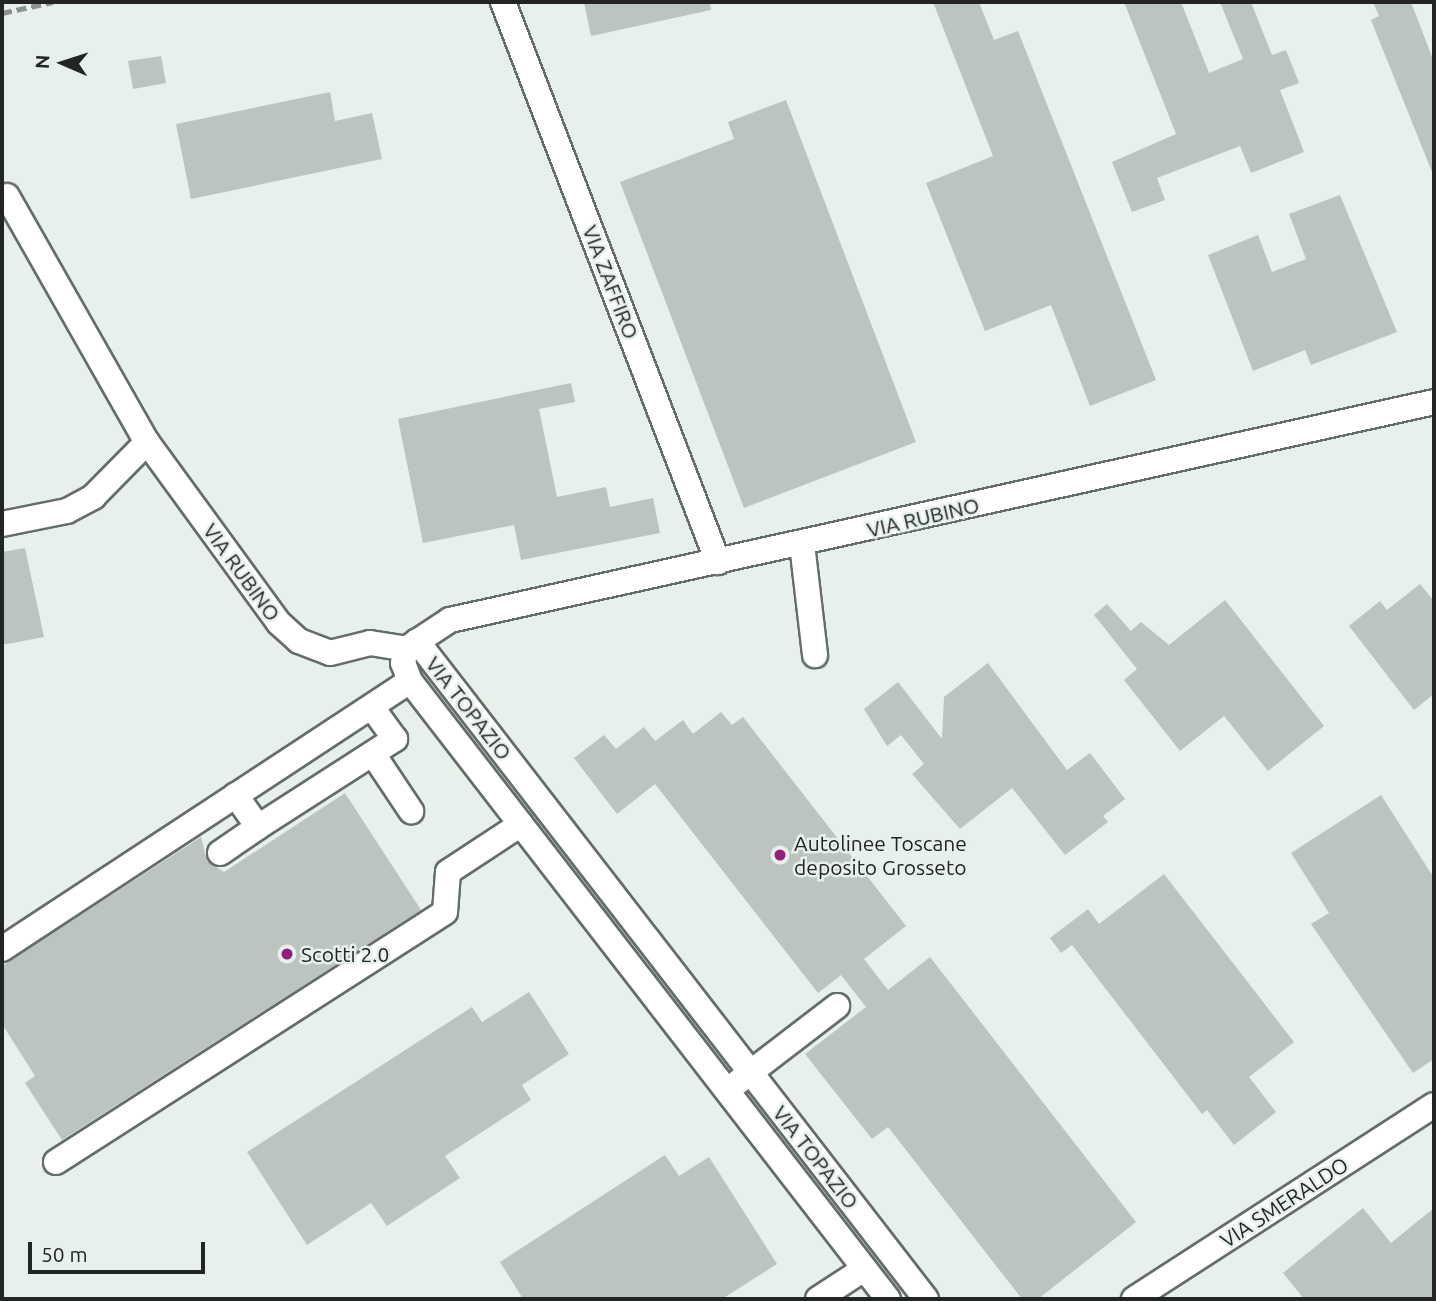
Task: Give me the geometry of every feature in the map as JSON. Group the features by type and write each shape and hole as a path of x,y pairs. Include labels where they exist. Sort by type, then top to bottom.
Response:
{"street":[{"name":"VIA ZAFFIRO","path":"503,2 719,562"},
{"name":"VIA RUBINO","path":"7,196 147,442 279,623 299,641 330,653 370,643 412,645 450,620 1434,402"},
{"path":"2,524 67,511 93,497 147,442"},
{"path":"802,544 815,654"},
{"name":"VIA TOPAZIO","path":"888,1299 410,681 402,663 412,645 751,1072 926,1299"},
{"path":"2,948 410,681"},
{"path":"220,853 395,739 372,707"},
{"path":"373,754 411,811"},
{"path":"236,795 258,827"},
{"path":"56,1162 445,912 448,872 521,824"},
{"path":"727,1091 837,1006"},
{"name":"VIA SMERALDO","path":"1134,1299 1434,1105"},
{"path":"818,1299 864,1269"}],"building":[{"path":"584,2 710,2 711,10 591,36"},
{"path":"933,2 979,2 994,40 1018,31 1156,380 1090,406 1051,305 985,331 926,183 993,156"},
{"path":"1124,2 1181,2 1209,73 1243,59 1220,2 1251,2 1272,55 1286,50 1299,83 1280,90 1304,152 1251,173 1240,146 1157,178 1165,200 1132,212 1112,162 1176,134"},
{"path":"1373,2 1411,2 1434,62 1434,177 1371,20 1379,16"},
{"path":"161,56 166,83 133,89 128,61"},
{"path":"330,92 335,121 372,113 382,159 191,199 176,124"},
{"path":"786,100 916,442 744,508 620,182 734,139 728,122"},
{"path":"1340,195 1397,332 1311,365 1305,350 1253,371 1208,255 1258,235 1272,272 1306,259 1289,214"},
{"path":"571,383 575,402 539,409 557,497 606,487 610,507 653,498 660,533 521,560 514,525 423,543 398,419"},
{"path":"25,548 44,637 2,645 2,552"},
{"path":"1420,584 1434,601 1434,694 1414,710 1349,626 1380,601 1387,610"},
{"path":"1225,600 1324,726 1268,771 1224,716 1180,751 1124,680 1137,669 1094,615 1107,604 1131,631 1141,622 1169,645"},
{"path":"988,663 1067,770 1090,753 1125,799 1103,816 1108,822 1065,855 1012,788 960,829 912,774 924,764 901,735 887,746 864,709 898,682 942,739 944,697"},
{"path":"721,712 732,725 743,717 906,926 864,959 888,990 930,957 1136,1222 1038,1299 1022,1299 888,1127 872,1139 805,1054 866,1007 841,975 818,993 655,784 617,814 574,758 604,735 616,749 644,727 655,741 683,720 693,734"},
{"path":"345,793 421,910 62,1140 25,1083 35,1076 2,1024 2,966 201,837 207,861 224,872"},
{"path":"1381,795 1434,878 1434,1059 1413,1073 1311,924 1329,913 1291,853"},
{"path":"1164,874 1294,1042 1249,1077 1276,1112 1234,1145 1207,1110 1202,1114 1072,945 1061,953 1050,938 1088,909 1099,924"},
{"path":"529,992 569,1054 522,1085 531,1100 445,1156 460,1178 387,1226 371,1203 307,1245 247,1152 472,1007 482,1022"},
{"path":"665,1155 679,1176 709,1157 777,1264 722,1299 523,1299 500,1262"},
{"path":"1363,1208 1391,1243 1434,1208 1434,1299 1304,1299 1283,1273"}],"railway":[{"path":"2,13 53,2"}],"place":[{"name":"Autolinee Toscane deposito Grosseto","path":"780,855"},
{"name":"Scotti 2.0","path":"287,954"}]}
